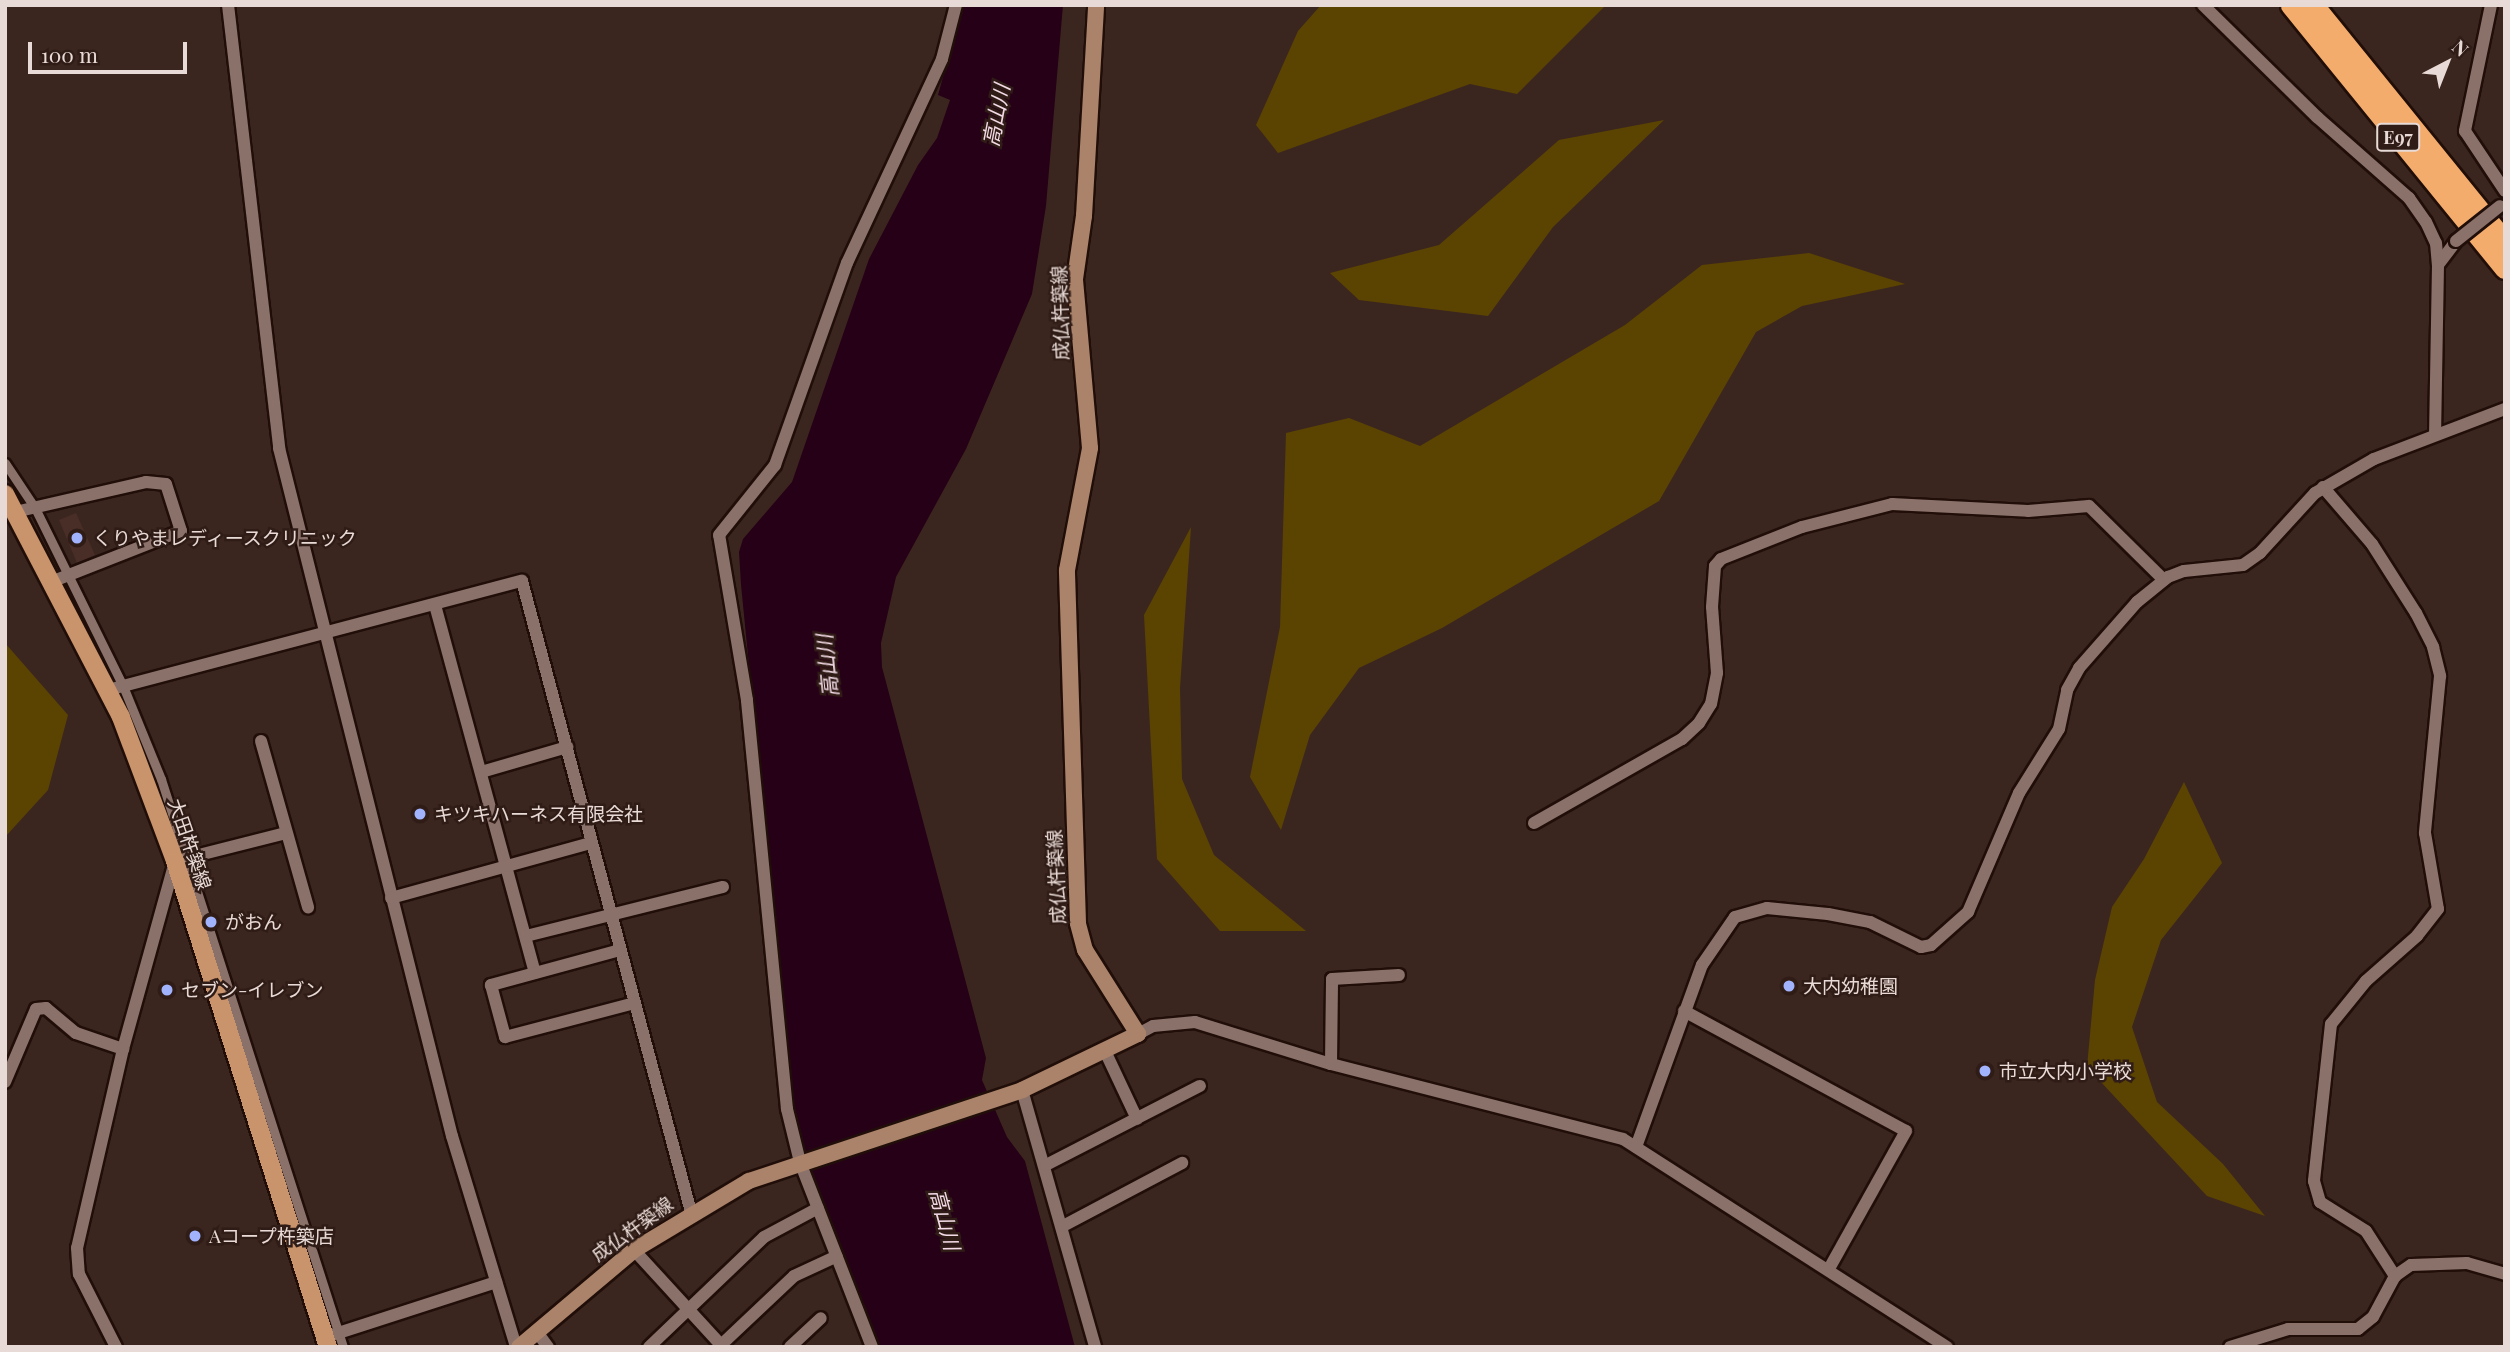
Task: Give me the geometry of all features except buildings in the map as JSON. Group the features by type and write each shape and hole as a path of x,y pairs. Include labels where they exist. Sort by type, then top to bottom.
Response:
{"highway":[{"name":"E97","path":"2291,5 2505,268"},
{"name":"E97","path":"2313,5 2505,242"}],"main road":[{"name":"成仏杵築線","path":"517,1347 634,1250 691,1212 749,1181 1022,1090 1138,1034 1085,950 1078,923 1066,595 1090,448 1075,279 1084,216 1096,5"},
{"name":"大田杵築線","path":"5,494 58,578 115,688 181,860 331,1338"}],"street":[{"path":"228,5 272,406 324,635 391,898 496,1282 517,1347"},
{"path":"872,1347 800,1162 787,1109 747,700 719,535 775,465 847,263 942,59 956,5"},
{"path":"2203,5 2317,117 2409,198 2436,243 2438,265 2435,434"},
{"path":"2491,5 2465,131 2505,191"},
{"path":"2438,265 2456,241 2502,201"},
{"path":"1636,1147 1702,965 1719,937 1743,914 1767,908 1828,914 1870,922 1922,947 1952,931 1968,912 2019,793 2049,750 2059,729 2067,690 2079,668 2137,602 2164,580 2184,571 2243,565 2260,553 2323,487 2374,459 2505,410"},
{"path":"5,463 35,508 58,578 181,531 166,484 146,482 35,508 15,512"},
{"path":"2323,487 2372,544 2416,613 2433,647 2440,676 2425,833 2438,909 2417,936 2370,976 2330,1024 2314,1181 2320,1202 2366,1231 2395,1276"},
{"path":"1534,823 1682,739 1699,723 1711,704 1717,673 1712,607 1715,566 1721,559 1802,527 1892,504 2028,511 2088,506 2164,580"},
{"path":"115,688 522,581 691,1212"},
{"path":"435,605 536,973"},
{"path":"261,741 308,908"},
{"path":"481,772 567,747"},
{"path":"116,1347 79,1274 77,1248 123,1049 181,860 286,833"},
{"path":"391,898 591,843"},
{"path":"526,936 723,887"},
{"path":"620,950 491,985 505,1037 635,1003"},
{"path":"1331,1064 1332,979 1399,975"},
{"path":"5,1082 36,1009 46,1008 76,1033 123,1049"},
{"path":"1684,1011 1906,1131 1829,1269"},
{"path":"1138,1034 1153,1026 1195,1022 1331,1064 1613,1136 1636,1147 1947,1347"},
{"path":"1105,1051 1137,1119"},
{"path":"1046,1165 1200,1086"},
{"path":"1022,1090 1046,1165 1096,1347"},
{"path":"1063,1226 1182,1163"},
{"path":"649,1347 764,1237 818,1208"},
{"path":"634,1250 721,1345 794,1276 837,1256"},
{"path":"2230,1347 2288,1329 2358,1329 2373,1317 2395,1276 2415,1264 2447,1262 2505,1274"},
{"path":"331,1338 496,1282"},
{"path":"790,1347 821,1318"},
{"path":"537,1332 548,1347"},
{"path":"331,1338 343,1347"}],"shaded area":[{"path":"1321,5 1606,5 1517,94 1470,84 1278,153 1256,125 1298,31"},
{"path":"1664,120 1553,227 1488,316 1359,300 1330,273 1439,245 1559,140"},
{"path":"1809,253 1905,284 1802,306 1756,332 1659,501 1442,628 1359,668 1310,735 1281,830 1250,777 1280,627 1286,433 1349,418 1420,446 1625,325 1702,265"},
{"path":"76,513 95,555 77,563 59,520"},
{"path":"1191,527 1180,688 1182,779 1214,855 1306,931 1220,931 1157,859 1144,615"},
{"path":"5,643 68,715 48,790 5,837"},
{"path":"2184,782 2222,863 2161,940 2132,1027 2157,1102 2223,1164 2265,1216 2207,1196 2087,1067 2095,980 2112,907 2144,859"}],"water":[{"name":"高山川","path":"963,5 1063,5 1046,206 1032,294 966,449 896,577 881,643 882,667 986,1058 982,1080 1007,1137 1025,1161 1075,1347 879,1347 809,1170 793,1110 741,585 739,552 743,539 792,482 869,259 918,165 937,138 950,100 938,95"}],"place":[{"name":"くりやまレディースクリニック","path":"77,538"},
{"name":"キツキハーネス有限会社","path":"420,814"},
{"name":"がおん","path":"211,922"},
{"name":"大内幼稚園","path":"1789,986"},
{"name":"セブン-イレブン","path":"167,990"},
{"name":"市立大内小学校","path":"1985,1071"},
{"name":"Aコープ杵築店","path":"195,1236"}]}
